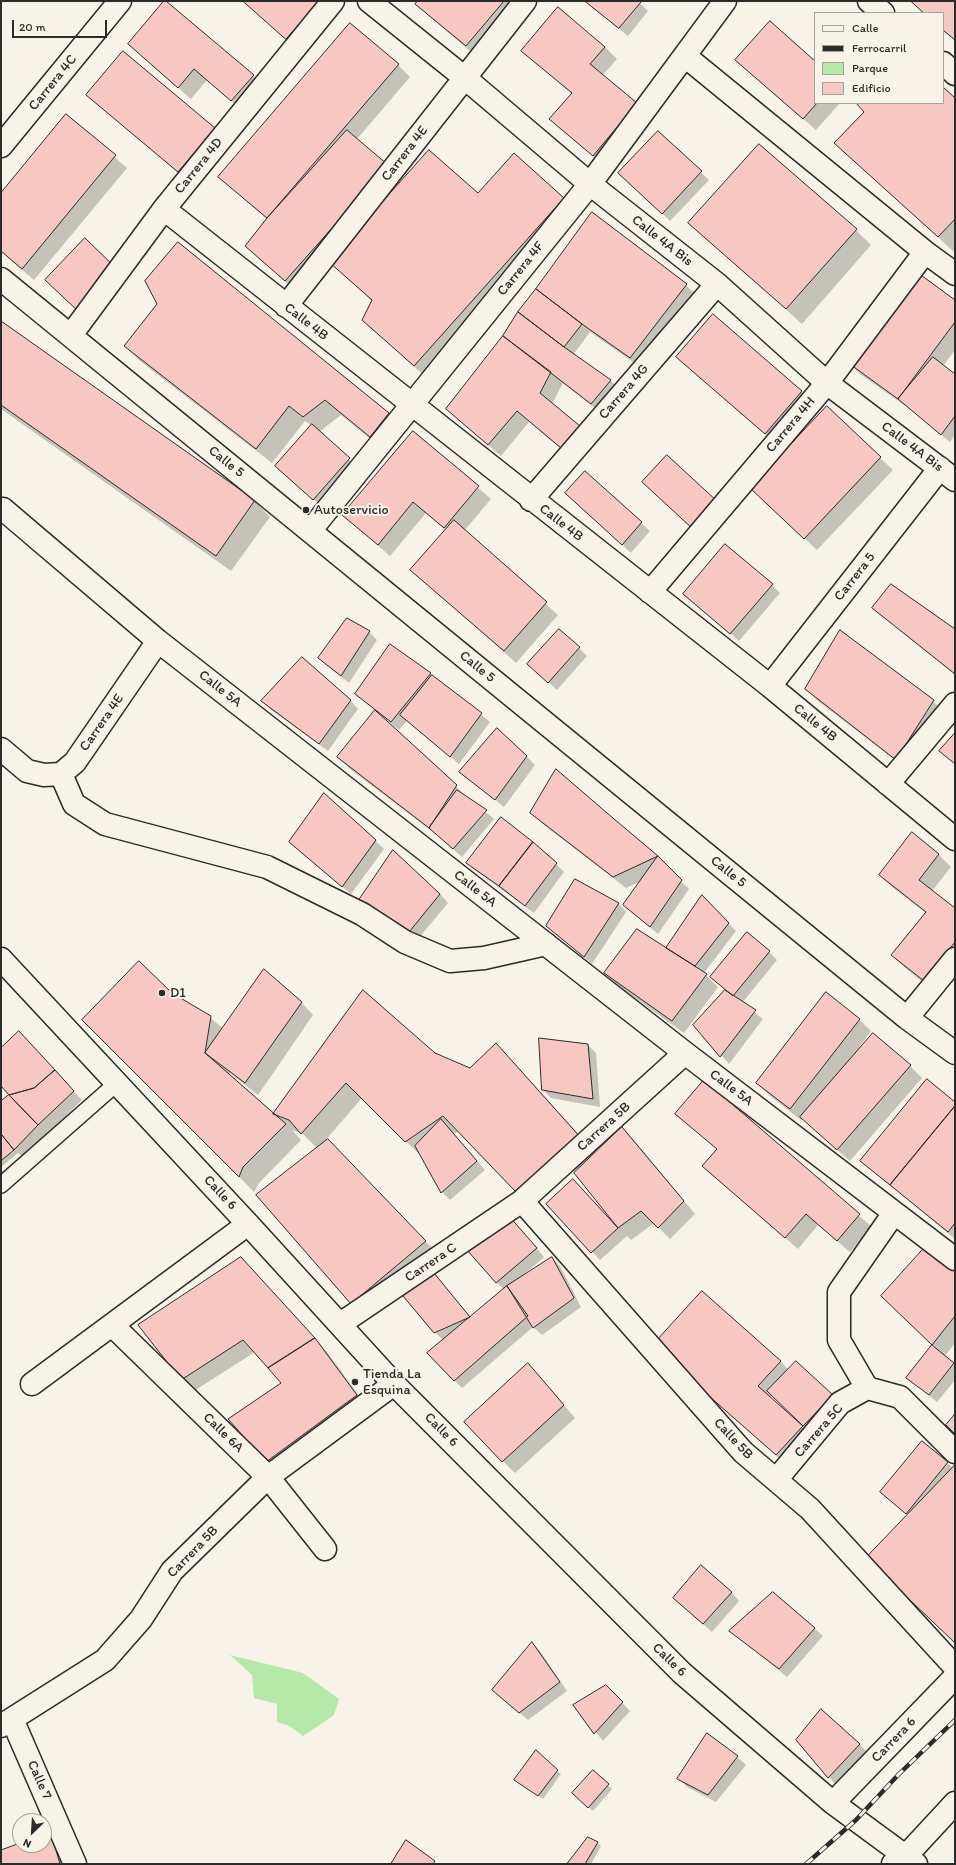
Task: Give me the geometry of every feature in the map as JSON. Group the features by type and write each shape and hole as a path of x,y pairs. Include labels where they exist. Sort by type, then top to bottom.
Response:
{"street":[{"name":"Carrera 4C","path":"1,146 120,1"},
{"name":"Carrera 4D","path":"70,335 164,209 333,1"},
{"name":"Calle 4A Bis","path":"370,1 465,78 590,184 717,284 827,383 947,474"},
{"name":"Carrera 4E","path":"286,306 525,1"},
{"name":"Carrera 4F","path":"310,530 590,184 725,1"},
{"path":"869,1 882,12"},
{"path":"685,56 925,252 955,274"},
{"path":"944,65 955,74"},
{"name":"Calle 4B","path":"164,209 531,500 770,686 955,839"},
{"name":"Carrera 4H","path":"650,592 827,383 925,252"},
{"name":"Calle 5","path":"1,279 907,1018 955,1053"},
{"name":"Carrera 4G","path":"531,500 717,284"},
{"name":"Carrera 5","path":"770,686 947,474"},
{"name":"Calle 5A","path":"2,511 158,641 685,1053 955,1259"},
{"name":"Carrera 4E","path":"61,774 75,762 158,641"},
{"path":"888,784 955,704"},
{"path":"1,749 27,771 44,775 61,774 74,804 105,824 266,867 362,914 405,942 450,961 484,958 546,944"},
{"name":"Calle 6","path":"1,959 248,1224 394,1384 682,1673 833,1803 905,1862"},
{"path":"907,1018 955,959"},
{"name":"Carrera 5B","path":"522,1201 685,1053"},
{"name":"Carrera C","path":"340,1324 522,1201"},
{"name":"Calle 5B","path":"522,1201 742,1452 810,1509 955,1667"},
{"path":"894,1213 839,1292 839,1340 867,1388 900,1397 955,1452"},
{"path":"32,1384 248,1224"},
{"name":"Calle 6A","path":"112,1325 268,1477 325,1549"},
{"name":"Carrera 5B","path":"6,1722 105,1660 141,1619 172,1571 268,1477 394,1384"},
{"name":"Carrera 5C","path":"776,1480 840,1403 867,1388"},
{"name":"Carrera 6","path":"833,1803 955,1676"},
{"name":"Calle 7","path":"6,1722 76,1864"},
{"path":"905,1862 955,1803"}],"lane":[{"path":"1,1185 117,1084"}],"green space":[{"path":"230,1655 303,1673 339,1699 334,1715 303,1736 290,1726 277,1722 277,1704 254,1698 252,1675"}],"building":[{"path":"164,1 166,1 254,75 231,101 194,69 178,88 128,44"},
{"path":"243,1 320,1 286,39"},
{"path":"418,1 504,1 466,46 415,4"},
{"path":"585,1 639,1 641,2 619,28"},
{"path":"911,1 955,1 955,40 944,31 944,12 923,12"},
{"path":"558,7 605,47 590,64 637,103 593,156 549,119 572,93 521,51"},
{"path":"770,21 814,60 814,104 816,104 803,119 735,60"},
{"path":"350,23 399,64 267,218 218,177"},
{"path":"123,51 215,128 178,172 86,95"},
{"path":"944,88 955,98 955,219 938,237 834,143 864,112 857,104 944,104"},
{"path":"66,114 116,155 22,269 1,251 1,193"},
{"path":"347,130 388,165 285,281 245,246 267,218"},
{"path":"658,131 702,171 662,214 618,173"},
{"path":"759,144 857,229 786,309 688,223"},
{"path":"429,150 478,193 514,153 564,198 414,366 362,320 372,300 329,262"},
{"path":"592,212 687,284 630,358 536,289"},
{"path":"85,238 118,270 79,312 45,280"},
{"path":"178,242 389,413 370,437 325,400 303,417 289,406 256,449 124,346 157,304 145,281"},
{"path":"914,270 955,300 955,322 898,399 847,362"},
{"path":"536,289 582,324 564,347 518,312"},
{"path":"518,312 611,380 591,404 503,336"},
{"path":"713,314 802,391 765,434 676,357"},
{"path":"1,321 255,500 216,556 1,405"},
{"path":"503,336 551,372 540,393 580,426 561,448 517,411 488,445 446,409"},
{"path":"933,357 955,374 955,416 941,435 898,399"},
{"path":"827,406 881,457 804,539 750,488"},
{"path":"312,424 350,458 313,500 275,466"},
{"path":"413,431 479,486 444,528 413,502 378,545 342,515"},
{"path":"667,455 719,503 694,530 642,482"},
{"path":"585,471 642,522 622,545 565,493"},
{"path":"454,520 547,602 504,651 410,570"},
{"path":"725,544 773,584 730,634 683,594"},
{"path":"891,584 955,629 955,674 872,608"},
{"path":"347,618 370,631 341,676 318,658"},
{"path":"559,629 580,647 548,683 527,664"},
{"path":"840,630 934,700 896,760 805,689"},
{"path":"390,644 431,673 391,722 355,694"},
{"path":"302,657 351,700 319,744 261,701"},
{"path":"432,675 482,713 450,757 400,715"},
{"path":"375,710 457,785 429,828 337,757"},
{"path":"497,728 527,756 495,800 459,772"},
{"path":"955,733 955,764 939,751"},
{"path":"556,769 658,856 613,877 530,813"},
{"path":"457,790 487,810 453,849 429,828"},
{"path":"324,793 376,840 342,887 289,842"},
{"path":"501,817 533,842 499,886 466,863"},
{"path":"912,832 939,854 919,880 955,908 955,942 924,981 891,955 926,912 879,875"},
{"path":"533,842 557,863 525,906 499,886"},
{"path":"393,850 440,894 405,937 359,900"},
{"path":"658,856 682,880 650,927 623,905"},
{"path":"575,879 619,903 584,957 546,926"},
{"path":"702,895 729,923 695,966 666,948"},
{"path":"637,929 707,974 672,1021 604,973"},
{"path":"747,932 770,951 733,996 710,977"},
{"path":"139,961 172,993 211,1016 205,1053 286,1124 243,1167 239,1177 82,1020"},
{"path":"264,969 302,1002 245,1083 205,1053"},
{"path":"363,990 435,1053 470,1068 496,1043 581,1138 515,1191 443,1116 405,1142 346,1083 301,1134 289,1120 273,1114"},
{"path":"725,990 756,1010 720,1057 693,1025"},
{"path":"826,992 860,1019 790,1109 756,1083"},
{"path":"19,1031 55,1070 34,1088 9,1095 1,1086 1,1048"},
{"path":"873,1033 911,1065 837,1150 800,1117"},
{"path":"539,1038 588,1044 593,1099 542,1090"},
{"path":"55,1070 74,1091 38,1125 9,1095 34,1088"},
{"path":"927,1079 955,1102 955,1106 890,1185 860,1161"},
{"path":"704,1080 860,1214 837,1241 806,1214 785,1238 702,1166 717,1149 675,1114"},
{"path":"9,1095 38,1125 14,1150 1,1134 1,1101"},
{"path":"955,1106 955,1223 948,1232 890,1185"},
{"path":"441,1119 477,1161 441,1193 415,1146"},
{"path":"622,1127 684,1201 658,1228 641,1211 618,1228 574,1173"},
{"path":"1,1134 14,1150 2,1160 1,1159"},
{"path":"328,1139 426,1241 351,1304 256,1195"},
{"path":"573,1179 618,1228 591,1253 546,1204"},
{"path":"508,1215 537,1248 496,1283 467,1250"},
{"path":"926,1246 955,1272 955,1316 932,1345 881,1296"},
{"path":"241,1257 315,1338 268,1368 243,1340 181,1380 138,1325"},
{"path":"552,1257 574,1298 533,1328 507,1286"},
{"path":"434,1273 470,1317 434,1333 403,1296"},
{"path":"507,1286 528,1316 454,1381 427,1353"},
{"path":"702,1291 781,1361 758,1386 803,1426 776,1455 652,1346"},
{"path":"315,1338 357,1395 266,1462 228,1419 281,1383 268,1368"},
{"path":"932,1345 954,1363 929,1395 906,1378"},
{"path":"796,1361 833,1395 803,1426 767,1391"},
{"path":"528,1363 564,1405 502,1462 464,1422"},
{"path":"955,1414 955,1434 946,1425"},
{"path":"922,1441 948,1462 906,1514 880,1492"},
{"path":"955,1465 955,1643 866,1558"},
{"path":"701,1565 732,1592 703,1624 673,1598"},
{"path":"773,1592 815,1628 779,1669 729,1631"},
{"path":"532,1642 560,1682 519,1713 492,1690"},
{"path":"606,1685 623,1702 594,1734 573,1705"},
{"path":"821,1709 860,1744 828,1778 796,1740"},
{"path":"707,1733 738,1756 708,1795 677,1779"},
{"path":"536,1750 558,1770 538,1796 514,1780"},
{"path":"593,1770 609,1784 588,1808 572,1793"},
{"path":"52,1836 60,1864 1,1864 1,1850 12,1846 12,1853 52,1853"},
{"path":"588,1837 598,1842 585,1864 567,1864"},
{"path":"406,1840 435,1861 433,1864 391,1864"}],"railway":[{"path":"806,1864 856,1820 899,1774 955,1720"}],"place":[{"name":"Autoservicio","path":"306,510"},
{"name":"D1","path":"162,993"},
{"name":"Tienda La Esquina","path":"355,1382"}]}
